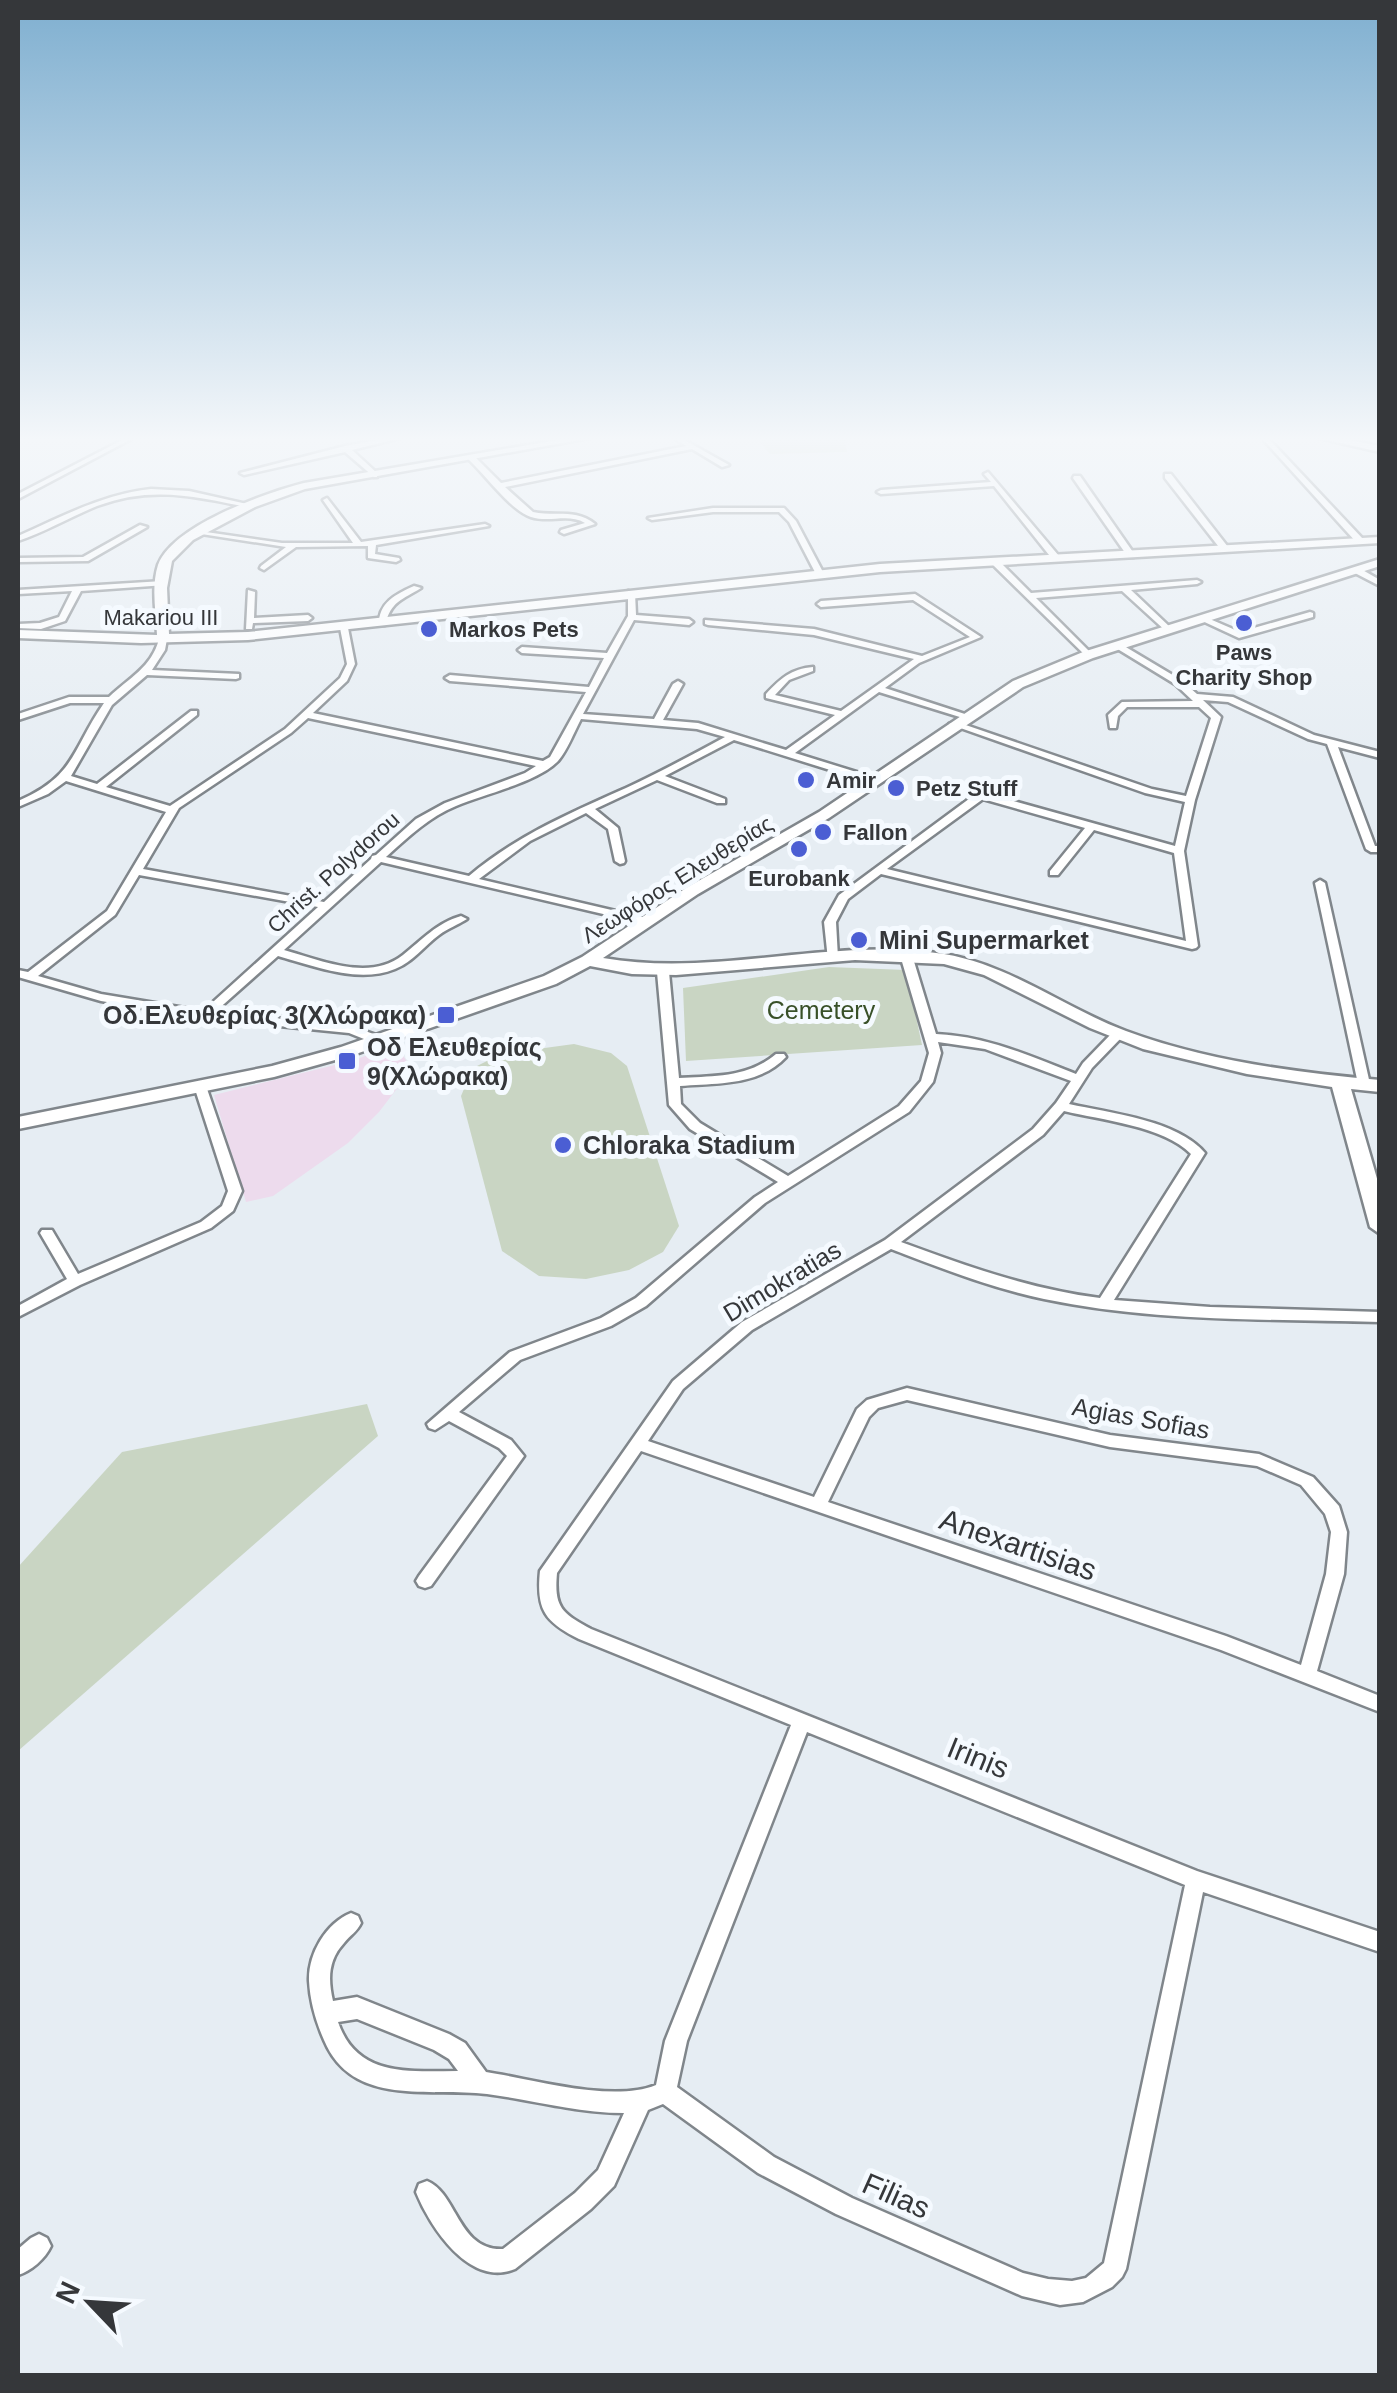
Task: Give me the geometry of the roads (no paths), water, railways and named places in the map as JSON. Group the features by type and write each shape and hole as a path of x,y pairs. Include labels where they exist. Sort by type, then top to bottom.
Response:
{"main road":[{"path":"164,639 163,569 178,548"},
{"name":"Makariou III","path":"18,634 164,639 249,629 344,628 820,574 1260,548"},
{"name":"Λεωφόρος Ελευθερίας","path":"18,1124 274,1071 378,1040 550,980 875,781 1018,684 1088,655 1380,562"},
{"path":"614,944 624,955 663,972"},
{"path":"588,960 663,972 832,958 906,955 947,959 984,969 1118,1034 1232,1066 1372,1085"},
{"path":"1340,1082 1380,1227"}],"street":[{"path":"18,560 85,558 104,548"},
{"path":"264,568 291,548"},
{"path":"372,548 371,556 396,560"},
{"path":"806,548 820,574"},
{"path":"1048,548 1056,558"},
{"path":"1125,548 1131,556"},
{"path":"994,561 1088,655"},
{"path":"1356,570 1380,584"},
{"path":"1030,596 1197,582"},
{"path":"18,592 163,583"},
{"path":"382,623 382,615 392,600 417,588"},
{"path":"1124,588 1168,630"},
{"path":"18,626 41,626 62,619 76,590"},
{"path":"251,592 249,629 308,618"},
{"path":"308,714 546,766 559,754 631,617 631,593"},
{"path":"789,753 921,658 977,637 915,597 821,604"},
{"path":"1202,619 1239,635 1310,615"},
{"path":"631,617 689,622"},
{"path":"708,622 814,632 921,658"},
{"path":"23,975 105,919 172,810 308,714 350,669 344,628"},
{"path":"18,804 52,788 65,777 112,700 146,672 161,652 164,639"},
{"path":"877,870 1192,946 1179,851 1190,800 1216,722 1201,701 1119,646"},
{"path":"522,650 609,656"},
{"path":"810,668 786,678 769,696 844,715"},
{"path":"146,672 236,676"},
{"path":"450,678 590,690"},
{"path":"658,720 678,684"},
{"path":"879,689 1149,791 1190,800"},
{"path":"1114,726 1114,715 1125,704 1230,699 1311,737 1380,755"},
{"path":"18,717 69,700 112,700"},
{"path":"102,786 194,712"},
{"path":"578,716 658,720 734,736 875,781"},
{"path":"470,880 524,838 658,777 734,736"},
{"path":"1330,741 1371,849 1380,849"},
{"name":"Christ. Polydorou","path":"203,1018 376,858 436,811 546,766"},
{"path":"65,777 172,810"},
{"path":"658,777 721,801"},
{"path":"832,958 832,914 843,897 982,795 1179,851"},
{"path":"587,808 609,823 617,837 620,861"},
{"path":"1054,873 1091,827"},
{"path":"376,858 646,921"},
{"path":"136,871 324,905"},
{"path":"1320,883 1372,1085"},
{"path":"274,951 356,970 380,971 400,964 439,928 461,919"},
{"path":"425,1582 516,1456 505,1444 442,1419 515,1356 535,1345 606,1322 641,1302 733,1220 904,1109 919,1094 933,1067 933,1038 906,955"},
{"path":"663,972 675,1104 682,1115 787,1182"},
{"path":"23,975 203,1018 352,1030 378,1040"},
{"name":"Dimokratias","path":"558,1621 545,1600 549,1571 678,1385 721,1345 890,1243 1038,1132 1061,1106 1077,1079 1118,1034"},
{"path":"933,1038 964,1038 990,1045 1077,1079"},
{"path":"672,1083 742,1075 769,1066 780,1057"},
{"path":"18,1312 76,1281 206,1225 234,1199 236,1191 200,1086"},
{"path":"1061,1106 1174,1135 1194,1146 1198,1153 1104,1304"},
{"path":"47,1233 76,1281"},
{"path":"890,1243 989,1280 1104,1304 1181,1311 1380,1316"},
{"name":"Agias Sofias","path":"819,1504 863,1412 873,1404 907,1394 1110,1441 1259,1460 1307,1480 1322,1492 1339,1532 1335,1574 1307,1675"},
{"name":"Anexartisias","path":"637,1443 1307,1675 1380,1704"},
{"name":"Irinis","path":"558,1621 1196,1880 1380,1942"},
{"path":"351,1923 338,1932 320,1961 320,1993 338,2048 345,2058 369,2073 418,2084 480,2082 640,2102 666,2092 676,2041 800,1722"},
{"name":"Filias","path":"666,2092 766,2165 844,2206 1022,2284 1052,2294 1082,2293 1102,2283 1114,2269 1196,1880"},
{"path":"326,2013 357,2008 441,2042 456,2051 480,2082"},
{"path":"427,2192 470,2253 491,2264 507,2261 583,2202 606,2178 640,2102"},
{"path":"18,2264 39,2246"}],"place":[{"name":"Paws Charity Shop","path":"1244,623"},
{"name":"Markos Pets","path":"429,629"},
{"name":"Amir","path":"806,780"},
{"name":"Petz Stuff","path":"896,788"},
{"name":"Fallon","path":"823,832"},
{"name":"Eurobank","path":"799,849"},
{"name":"Mini Supermarket","path":"859,940"},
{"name":"Οδ.Ελευθερίας 3(Χλώρακα)","path":"446,1015"},
{"name":"Οδ Ελευθερίας 9(Χλώρακα)","path":"347,1061"},
{"name":"Chloraka Stadium","path":"563,1145"}],"park label":[{"name":"Cemetery","path":"821,1010"}]}
